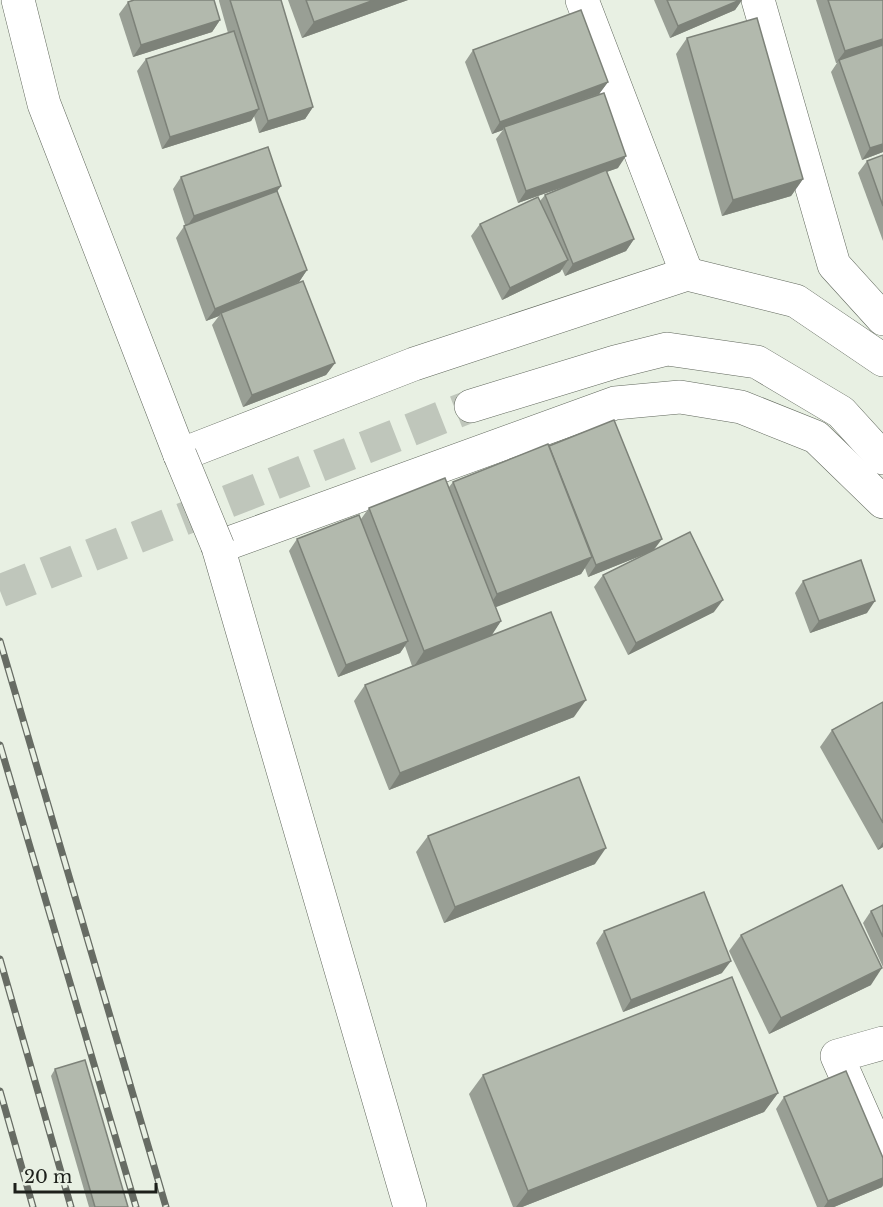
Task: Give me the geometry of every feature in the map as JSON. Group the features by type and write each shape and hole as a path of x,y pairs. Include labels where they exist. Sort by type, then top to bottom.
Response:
{"street":[{"path":"18,0 44,105 218,547 410,1207"},
{"path":"582,0 687,274"},
{"path":"758,0 834,265 883,319"},
{"path":"180,455 414,364 687,274 796,301 883,360"},
{"path":"471,406 615,362 667,349 757,362 840,412 883,458"},
{"path":"218,547 615,403 680,397 741,408 816,437 883,502"},
{"path":"883,1043 837,1056 883,1160"}],"building":[{"path":"134,0 214,0 220,20 141,45 128,2"},
{"path":"230,0 281,0 313,107 268,121"},
{"path":"306,0 374,0 314,22"},
{"path":"667,0 740,0 678,26"},
{"path":"828,0 883,0 883,39 845,51"},
{"path":"581,10 608,82 500,122 473,50"},
{"path":"757,18 803,179 733,200 687,38"},
{"path":"234,31 259,109 170,137 146,59"},
{"path":"883,45 883,144 870,148 839,60"},
{"path":"604,93 626,156 526,191 504,127"},
{"path":"268,147 281,186 194,216 181,177"},
{"path":"883,155 883,206 867,161"},
{"path":"606,170 634,239 573,264 545,195"},
{"path":"277,191 307,270 215,309 184,226"},
{"path":"538,197 568,260 510,288 480,224"},
{"path":"303,281 335,363 252,395 221,313"},
{"path":"614,420 662,539 596,565 549,446"},
{"path":"548,444 592,557 497,594 453,482"},
{"path":"445,478 501,621 424,651 369,508"},
{"path":"359,515 408,641 346,665 297,539"},
{"path":"690,532 723,600 636,643 603,575"},
{"path":"861,560 875,601 819,621 803,581"},
{"path":"551,612 586,700 400,773 365,685"},
{"path":"883,702 883,823 832,730"},
{"path":"579,777 606,848 455,907 428,836"},
{"path":"842,885 882,968 781,1018 741,935"},
{"path":"704,892 731,961 631,1000 604,931"},
{"path":"883,905 883,937 871,911"},
{"path":"732,977 778,1093 528,1191 483,1075"},
{"path":"85,1060 128,1207 95,1207 55,1069"},
{"path":"846,1071 883,1158 883,1178 828,1201 784,1097"}],"tunnel":[{"path":"0,591 471,406"}],"railway":[{"path":"0,641 166,1207"},
{"path":"0,745 136,1207"},
{"path":"0,959 71,1207"},
{"path":"0,1091 33,1207"}]}
